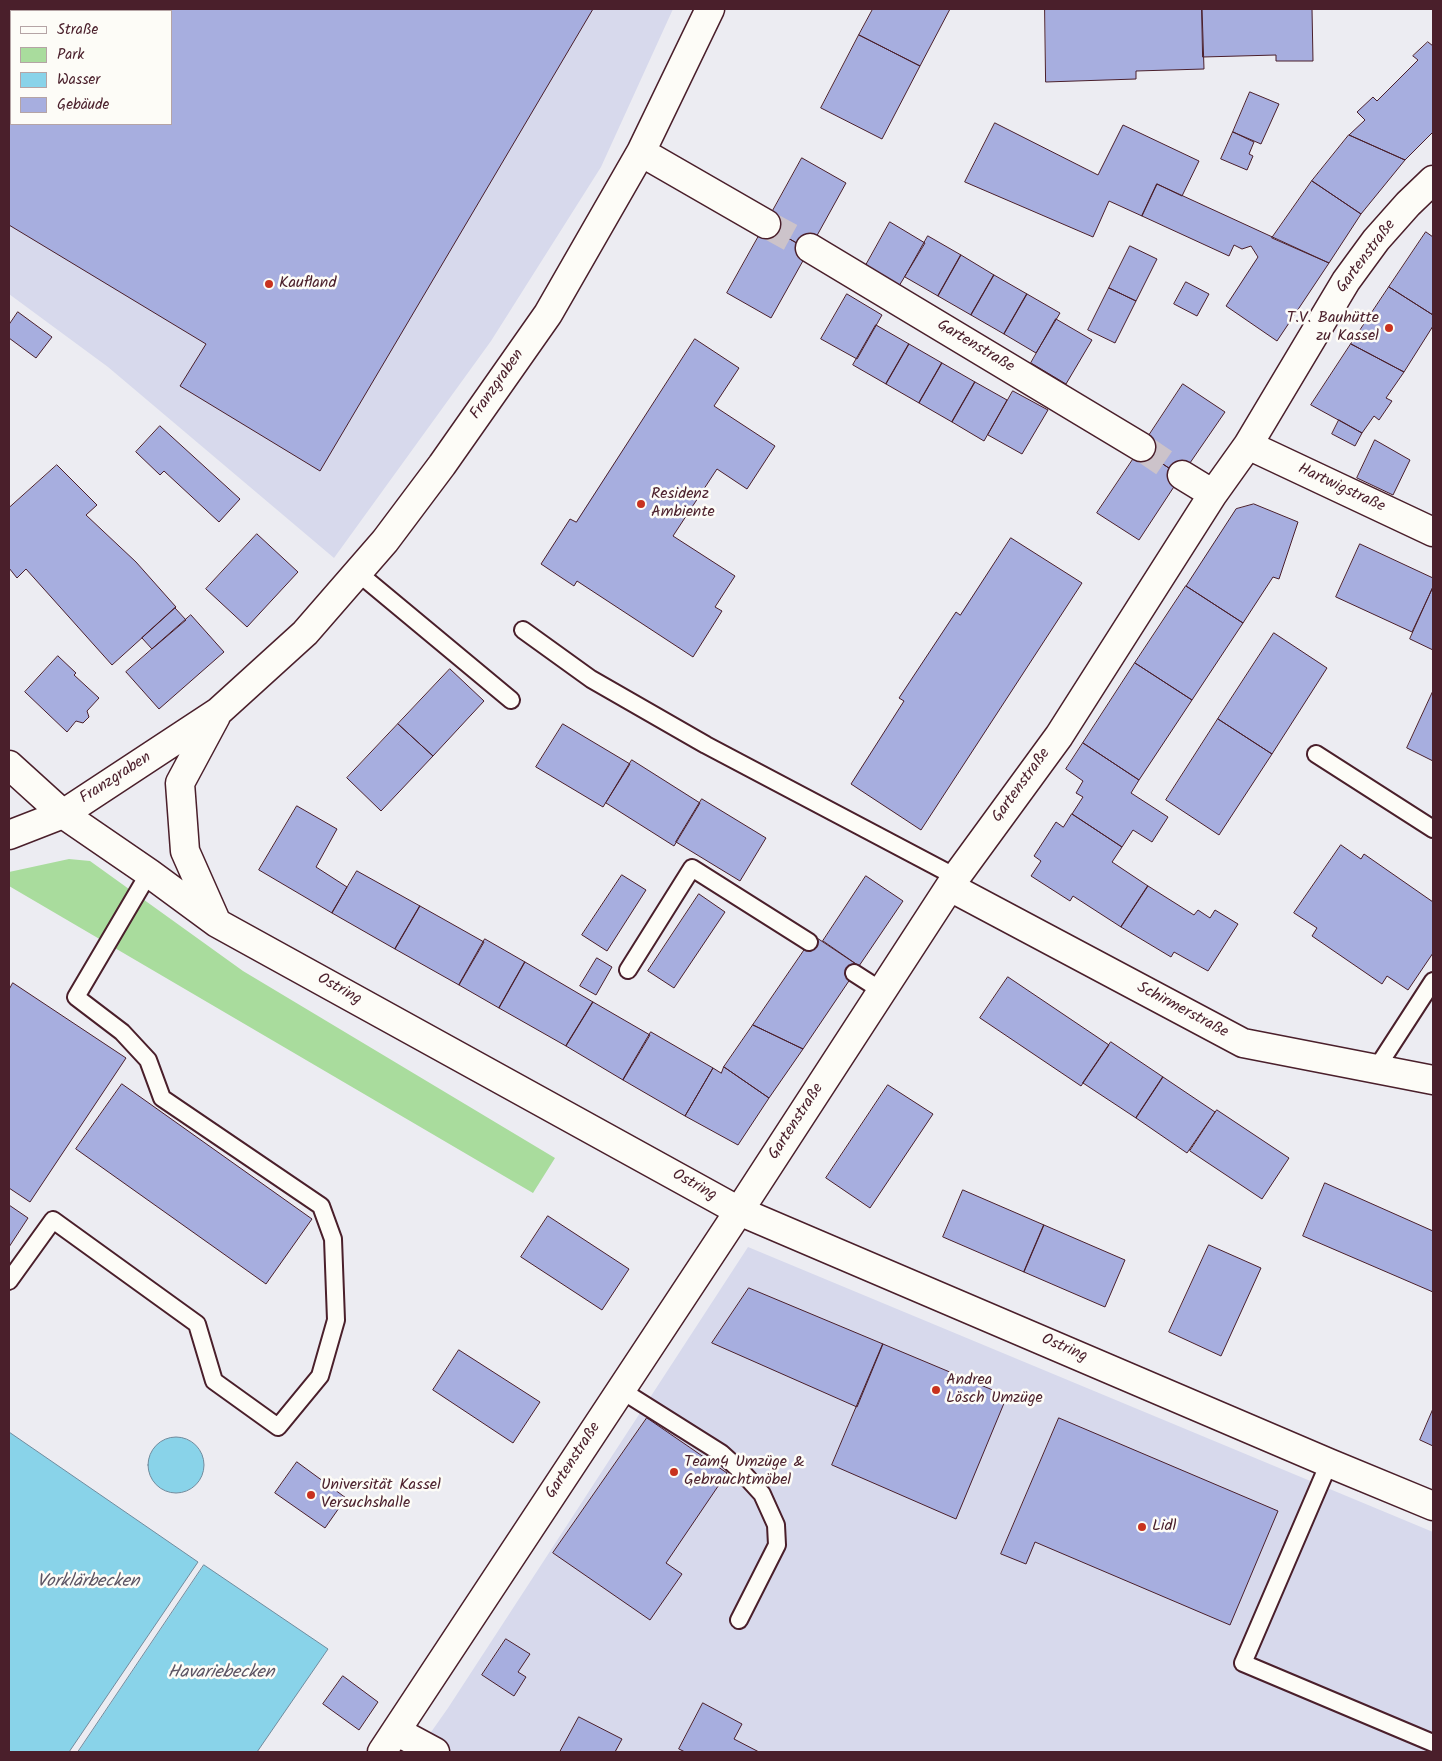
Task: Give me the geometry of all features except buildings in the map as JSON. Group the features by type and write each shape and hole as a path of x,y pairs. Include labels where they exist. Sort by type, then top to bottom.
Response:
{"street":[{"name":"Franzgraben","path":"9,835 63,814 218,712 305,633 385,541 442,465 548,314 641,152 710,9"},
{"path":"641,152 766,224"},
{"name":"Gartenstraße","path":"389,1742 953,882 1059,736 1213,494 1248,445 1346,281 1376,240 1408,204 1432,184"},
{"name":"Gartenstraße","path":"810,248 1141,447"},
{"name":"Hartwigstraße","path":"1248,445 1433,532"},
{"path":"1182,475 1213,494"},
{"name":"Franzgraben","path":"217,923 185,851 180,783 218,712"},
{"name":"Ostring","path":"9,765 63,814 149,873 217,923 739,1211 1433,1506"},
{"name":"Schirmerstraße","path":"953,882 1243,1043 1433,1080"},
{"path":"389,1742 435,1752"}],"lane":[{"path":"357,572 511,700"},
{"path":"522,630 591,679 953,882"},
{"path":"1316,754 1433,829"},
{"path":"628,970 692,868 809,942"},
{"path":"9,1281 53,1220 198,1324 214,1381 278,1427 320,1376 336,1320 333,1239 321,1206 162,1098 148,1060 122,1032 76,997 149,873"},
{"path":"854,973 882,991"},
{"path":"1376,1069 1433,981"},
{"path":"621,1390 721,1453 762,1494 776,1525 777,1545 739,1620"},
{"path":"1329,1463 1243,1663 1433,1743"}],"shaded area":[{"name":"Kaufland","path":"9,9 673,9 601,167 491,341 334,558 108,367 9,294"},
{"path":"748,1247 1433,1532 1433,1752 417,1752 448,1708"}],"green space":[{"path":"69,859 90,861 243,971 555,1158 533,1193 9,886 9,872"}],"water":[{"name":"Vorklärbecken","path":"9,1432 198,1562 69,1752 9,1752"},
{"path":"176,1437 187,1439 196,1445 202,1454 204,1465 202,1476 196,1485 187,1491 176,1493 165,1491 156,1485 150,1476 148,1465 150,1454 156,1445 165,1439"},
{"name":"Havariebecken","path":"204,1565 328,1649 257,1752 78,1752"}],"tunnel":[{"path":"766,224 810,248"},
{"path":"1141,447 1182,475"}],"place":[{"name":"Kaufland","path":"269,284"},
{"name":"T.V. Bauhütte zu Kassel","path":"1389,328"},
{"name":"Residenz Ambiente","path":"641,504"},
{"name":"Andrea Lösch Umzüge","path":"936,1390"},
{"name":"Team4 Umzüge & Gebrauchtmöbel","path":"674,1472"},
{"name":"Universität Kassel Versuchshalle","path":"311,1495"},
{"name":"Lidl","path":"1142,1527"}]}
